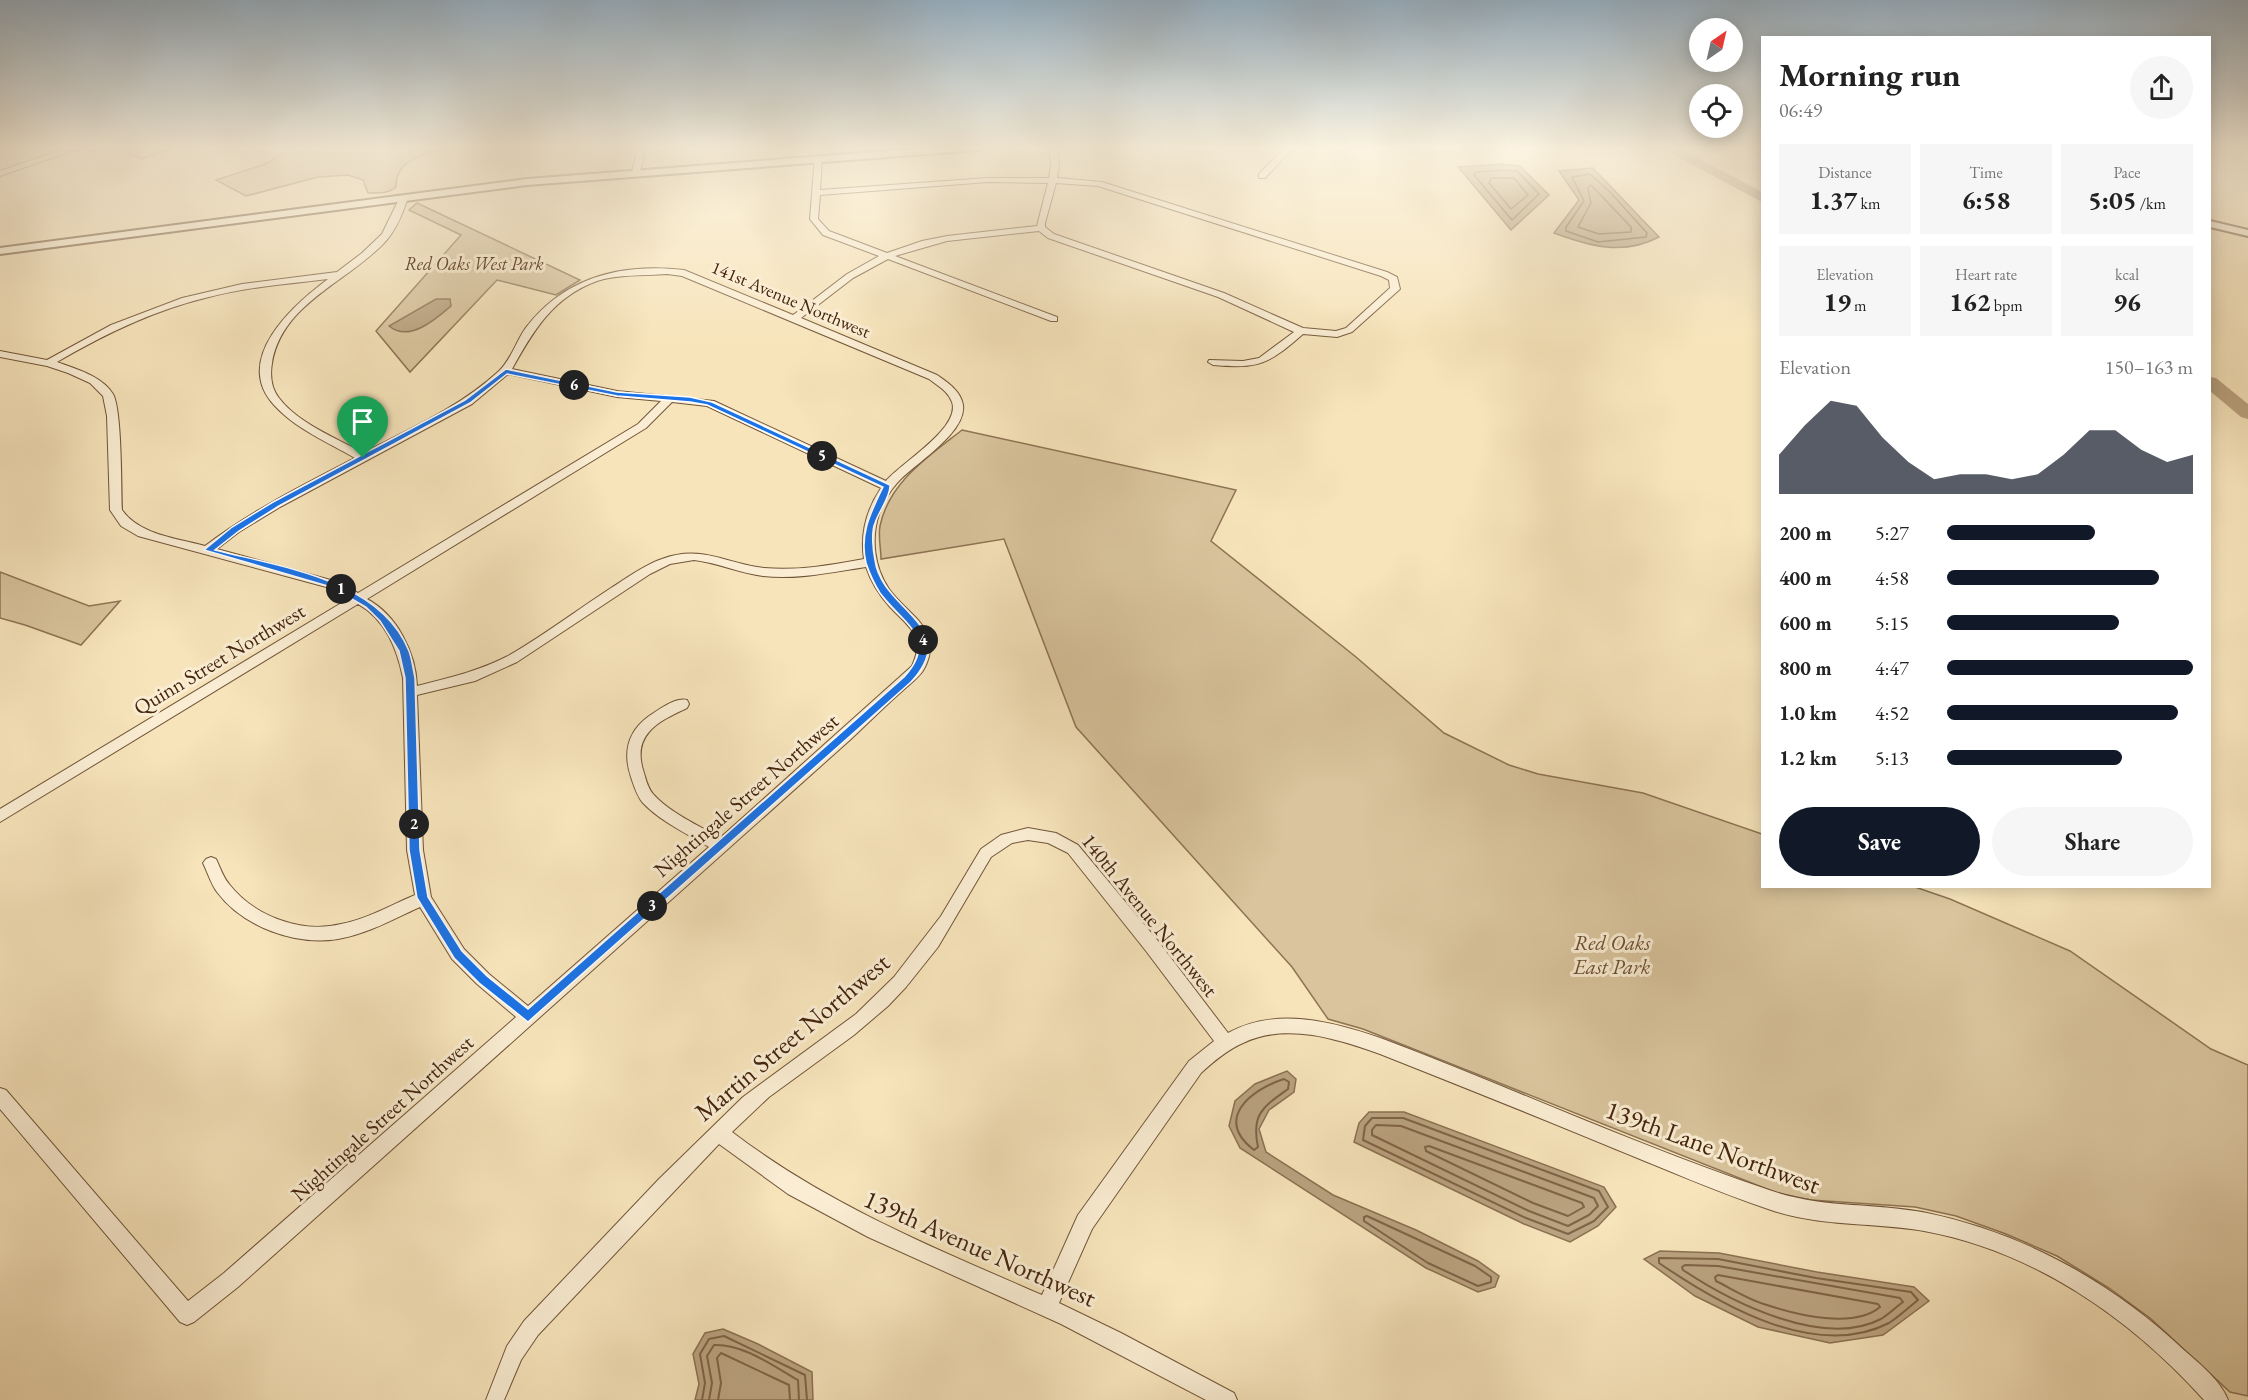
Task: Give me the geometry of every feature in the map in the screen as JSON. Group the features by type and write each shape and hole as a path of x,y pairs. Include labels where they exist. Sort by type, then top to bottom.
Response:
{"street":[{"path":"0,251 289,212"},
{"path":"363,458 306,424 279,404 266,385 266,355 277,332 291,314 379,243 392,229 398,212"},
{"path":"815,212 814,219 826,233 1054,319"},
{"path":"1041,228 1044,212"},
{"path":"795,318 856,272 922,242 946,237 1041,228 1060,240 1221,295 1301,331 1337,334 1349,330 1395,289 1394,279 1376,271 1192,212"},
{"path":"2211,224 2248,233"},
{"name":"141st Avenue Northwest","path":"506,371 530,328 552,304 587,282 609,276 667,271 684,273 795,318 933,377 952,390"},
{"path":"49,363 116,326 187,299 225,290 340,275"},
{"path":"1213,362 1256,363 1269,358 1301,331"},
{"path":"0,354 49,363 94,381 108,394 112,417 116,510 125,523 142,533 334,585 369,605 383,618 404,650 411,692 415,850 423,898 458,954 483,979 528,1016"},
{"path":"208,550 276,504 468,402 506,371 617,394 690,399 718,407 887,486"},
{"name":"Nightingale Street Northwest","path":"0,1096 188,1315 231,1280 917,669 924,655 922,636 917,626 883,590 870,562 869,526 887,486 950,429 959,412 957,398 952,390"},
{"name":"Quinn Street Northwest","path":"0,816 642,426 669,399"},
{"path":"411,692 470,678 512,660 667,559 696,555 754,570 801,573 870,562"},
{"path":"682,704 662,714 637,736 632,750 635,770 647,797 720,846"},
{"name":"140th Avenue Northwest","path":"1030,833 1041,833 1062,841 1073,849 1152,946 1225,1043"},
{"name":"Martin Street Northwest","path":"495,1398 514,1353 531,1328 719,1132 764,1089 829,1044 882,1002 934,942 986,853 1005,840 1030,833"},
{"path":"211,863 223,887 250,913 292,932 338,932 423,898"},
{"name":"139th Lane Northwest","path":"1047,1307 1085,1222 1182,1083 1205,1057 1225,1043 1262,1029 1303,1025 1347,1033 1698,1173 1789,1206 1816,1214 1897,1217 1925,1221 1993,1240 2056,1268 2105,1300 2160,1342 2218,1400"},
{"name":"139th Avenue Northwest","path":"719,1132 782,1180 851,1220 1047,1307 1227,1400"}],"green space":[{"name":"Red Oaks West Park","path":"414,212 437,212 580,280 556,295 497,280 410,372 376,331 461,235"},
{"name":"Red Oaks East Park","path":"962,430 1236,490 1211,541 1356,657 1444,733 1509,765 1538,774 1643,793 1761,834 1761,888 1918,888 1950,899 2070,951 2211,1049 2248,1065 2248,1396 2230,1392 2150,1318 2109,1288 2057,1256 2006,1234 1956,1216 1915,1207 1811,1200 1777,1193 1363,1029 1328,1019 1292,967 1076,727 1004,539 881,559 880,526 892,496 912,471"},
{"path":"0,572 89,606 120,601 81,645 0,618"}],"water":[{"path":"1496,212 1530,212 1511,230"},
{"path":"1570,212 1635,212 1659,237 1646,243 1619,248 1580,242 1554,233"},
{"path":"436,299 450,299 451,306 430,323 405,332 397,331 389,326"},
{"path":"1287,1071 1296,1079 1294,1092 1269,1110 1259,1129 1266,1152 1333,1195 1416,1230 1478,1261 1499,1276 1495,1287 1478,1292 1426,1268 1240,1148 1229,1126 1235,1101 1255,1084"},
{"path":"1369,1112 1404,1112 1604,1187 1616,1207 1598,1226 1570,1242 1524,1224 1354,1142 1359,1123"},
{"path":"1660,1251 1719,1253 1817,1272 1914,1287 1929,1301 1883,1335 1830,1343 1758,1327 1695,1296 1644,1259"},
{"path":"723,1329 812,1372 813,1400 695,1400 699,1384 693,1354 705,1333"}],"waterway":[{"path":"2211,383 2248,413"}],"route":[{"path":"506,371 617,394 690,399 710,404 887,486 874,510 869,526 870,562 883,590 917,626 922,636 924,655 917,669 846,735 528,1016 483,979 458,954 423,898 415,850 410,678 404,650 383,618 369,605 334,585 208,550 276,504 363,458 468,402 506,371"}]}
